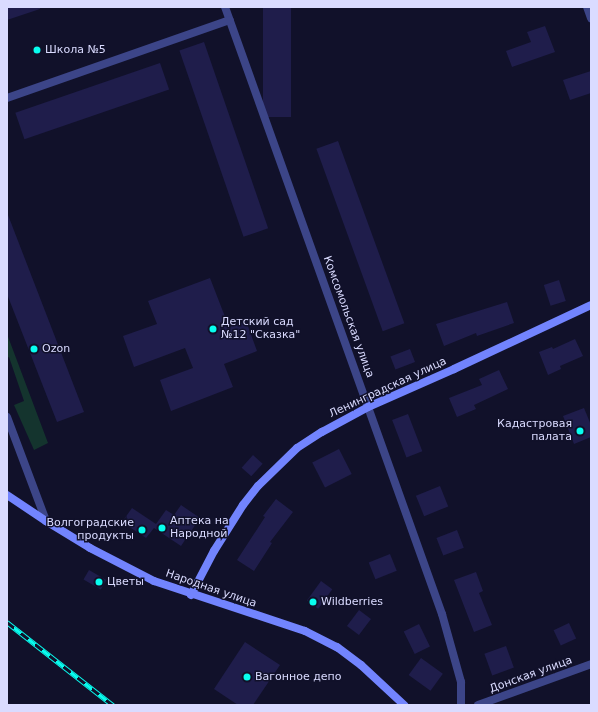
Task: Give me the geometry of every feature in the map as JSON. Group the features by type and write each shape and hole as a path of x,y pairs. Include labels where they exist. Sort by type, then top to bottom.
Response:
{"street":[{"name":"Комсомольская улица","path":"225,7 442,614 461,682 461,705"},
{"path":"587,7 591,18"},
{"path":"7,98 230,20"},
{"name":"Ленинградская улица","path":"191,594 228,528 258,486 297,448 322,432 368,407 454,369 591,305"},
{"path":"7,417 46,522"},
{"name":"Народная улица","path":"7,495 46,522 128,569 191,594 305,631 337,646 404,705"},
{"name":"Донская улица","path":"478,705 591,664"}],"green space":[{"path":"7,334 48,443 34,450 14,405 24,401 9,357 7,358"}],"building":[{"path":"7,7 40,7 40,9 7,20"},
{"path":"263,7 291,7 291,117 263,117"},
{"path":"545,26 555,52 512,67 506,51 531,42 527,32"},
{"path":"204,42 268,228 244,237 179,50"},
{"path":"160,63 169,89 24,139 15,113"},
{"path":"591,71 591,93 570,100 563,80"},
{"path":"338,141 404,323 383,331 316,149"},
{"path":"8,215 84,412 57,422 7,294"},
{"name":"Детский сад №12 \"Сказка\"","path":"210,278 229,327 246,321 257,351 224,364 233,387 171,411 160,380 193,368 185,348 134,367 123,336 157,324 148,301"},
{"path":"559,280 566,301 551,306 544,285"},
{"path":"507,302 514,323 477,336 476,333 444,346 436,324"},
{"path":"575,339 583,356 560,366 561,369 548,375 539,352 552,347 553,349"},
{"path":"410,349 415,362 395,370 390,357"},
{"path":"499,370 508,389 474,405 476,409 457,417 449,398 482,385 479,379"},
{"name":"Кадастровая палата","path":"584,408 591,425 591,437 574,444 563,416"},
{"path":"408,414 422,451 406,457 392,420"},
{"path":"339,449 352,474 325,488 312,463"},
{"path":"253,455 263,464 251,476 242,468"},
{"path":"440,486 448,506 424,516 416,496"},
{"path":"276,499 293,512 270,542 272,543 254,571 237,560 265,517 263,516"},
{"path":"181,505 200,518 181,546 154,528 146,538 122,522 132,508 156,524 166,510 174,515"},
{"path":"457,530 464,548 443,556 436,538"},
{"path":"390,554 397,571 375,579 369,563"},
{"path":"89,570 106,580 101,590 84,580"},
{"path":"476,572 483,591 479,593 492,625 474,632 454,580"},
{"path":"321,581 332,589 318,609 307,600"},
{"path":"359,610 371,619 359,635 347,626"},
{"path":"569,623 576,638 561,646 554,630"},
{"path":"419,624 430,646 415,654 404,631"},
{"name":"Вагонное депо","path":"245,642 280,665 253,705 238,705 214,689"},
{"path":"506,646 514,668 492,675 484,654"},
{"path":"421,658 443,674 430,691 409,675"}],"railway":[{"path":"7,622 113,705"}],"place":[{"name":"Школа №5","path":"37,50"},
{"name":"Детский сад №12 \"Сказка\"","path":"213,329"},
{"name":"Ozon","path":"34,349"},
{"name":"Кадастровая палата","path":"580,431"},
{"name":"Аптека на Народной","path":"162,528"},
{"name":"Волгоградские продукты","path":"142,530"},
{"name":"Цветы","path":"99,582"},
{"name":"Wildberries","path":"313,602"},
{"name":"Вагонное депо","path":"247,677"}]}
